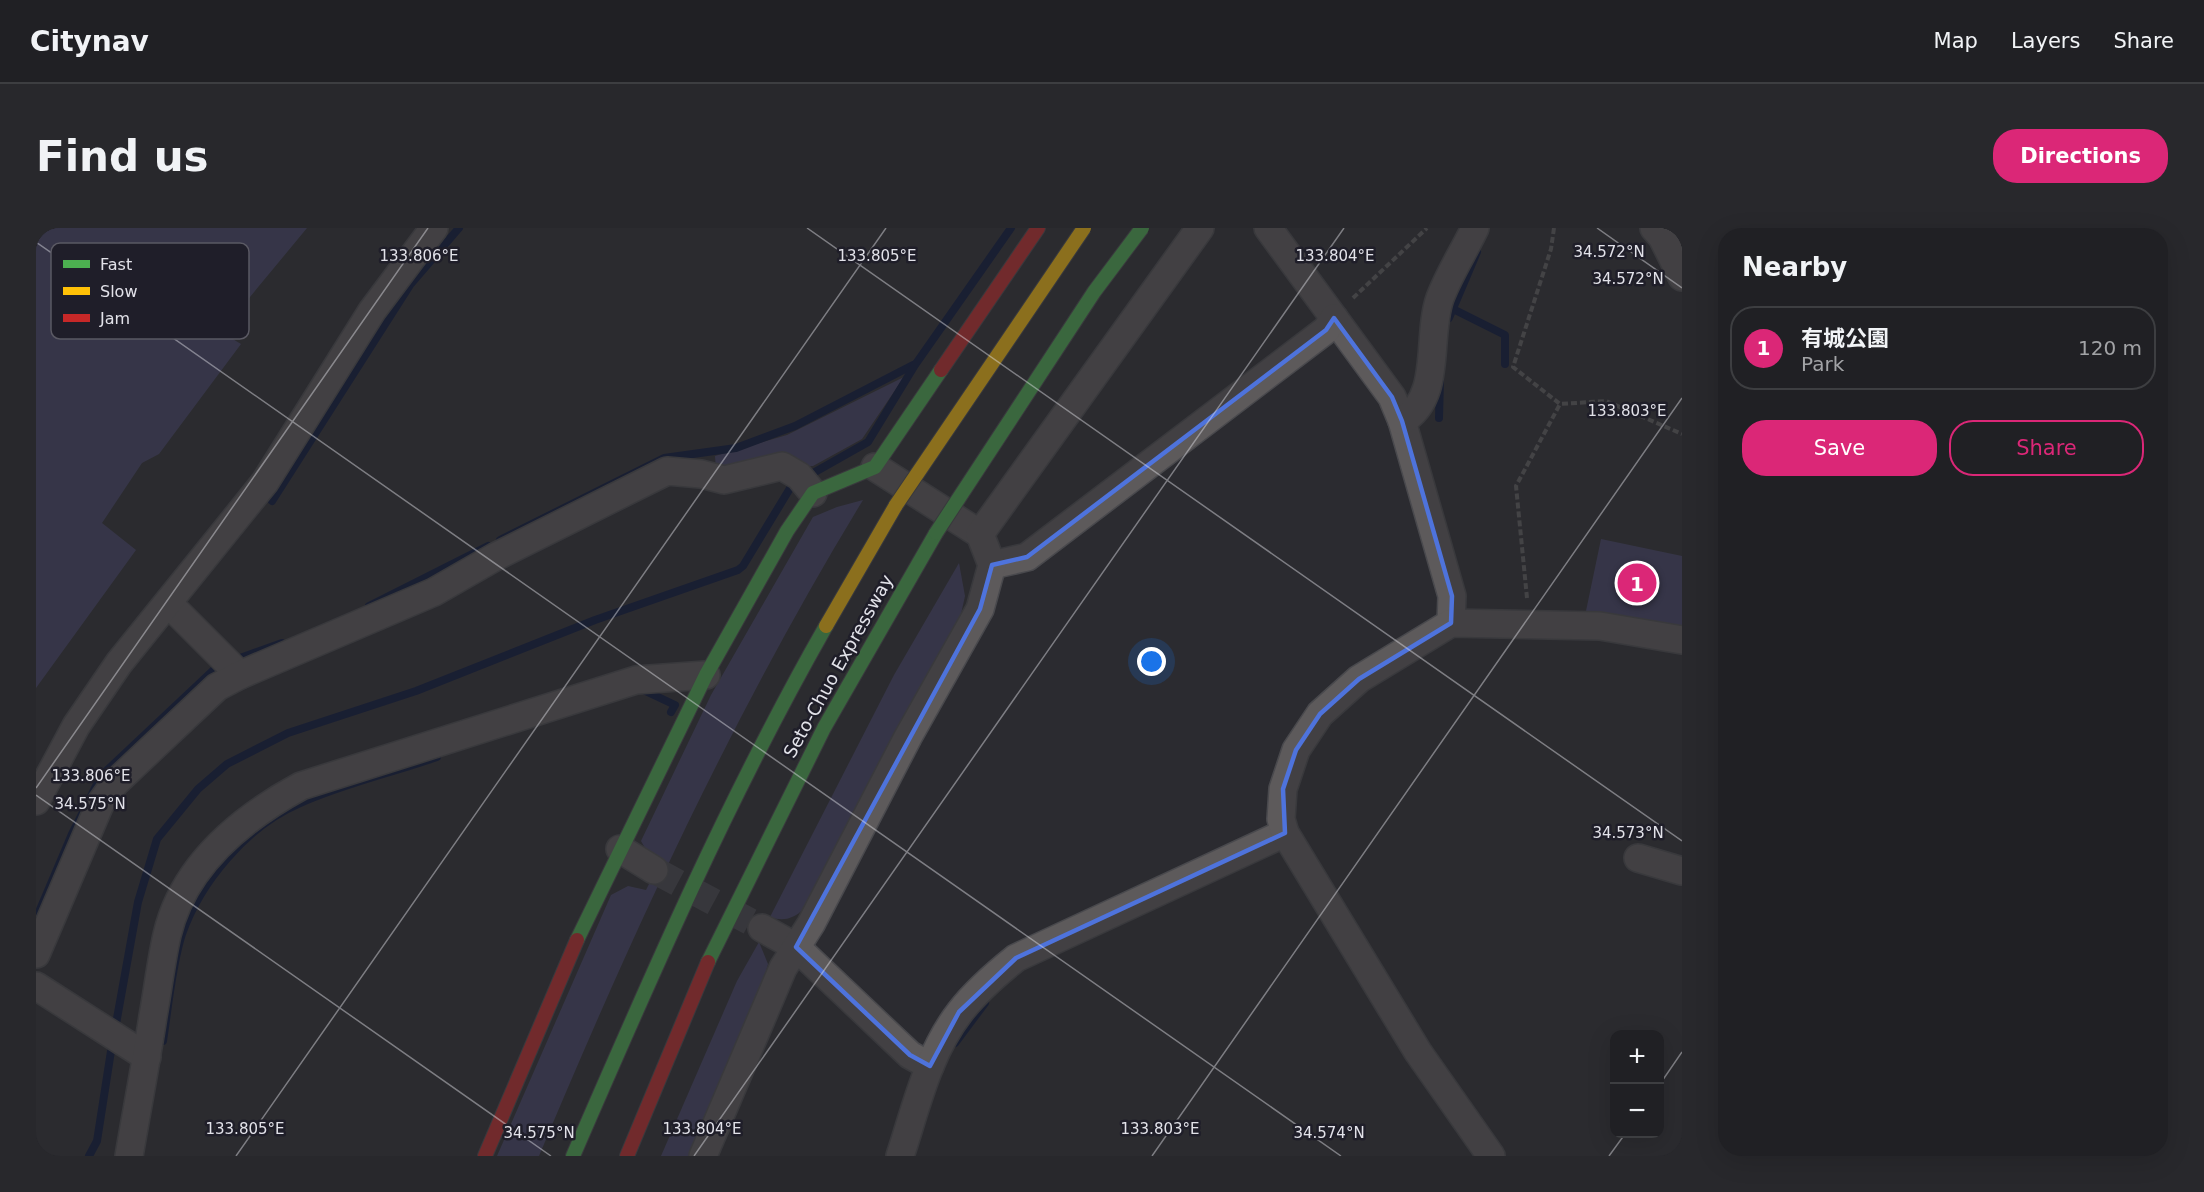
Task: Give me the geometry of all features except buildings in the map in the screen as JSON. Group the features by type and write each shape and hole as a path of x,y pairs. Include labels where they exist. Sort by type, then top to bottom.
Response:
{"main road":[{"path":"485,1156 548,1005 620,849 706,675 787,531 806,485 875,467 1038,228"},
{"name":"Seto-Chuo Expressway","path":"573,1156 680,912 749,769 836,606 896,505 1084,228"},
{"name":"Seto-Chuo Expressway","path":"627,1156 721,932 788,793 874,634 936,533 1094,292 1142,228"}],"street":[{"path":"36,801 76,726 119,663 265,482 372,311 434,228"},
{"path":"980,534 1200,228"},
{"path":"1268,228 1392,397 1402,421 1452,596 1451,623"},
{"path":"1402,421 1414,414 1424,400 1434,324 1440,298 1475,228"},
{"path":"1654,228 1662,237 1682,277"},
{"path":"992,565 1027,557 1326,330 1334,318"},
{"path":"36,954 100,804 115,783 217,687 231,666 434,592 495,557 667,471 701,474 724,480 782,466 806,485"},
{"path":"703,1156 783,968 812,924 908,737 980,609 992,565 980,534 875,467"},
{"path":"168,603 231,666"},
{"path":"1491,1156 1418,1052 1285,833 1281,819 1283,789 1296,750 1320,714 1359,679 1451,623 1530,622 1600,626 1682,640"},
{"path":"129,1156 167,933 178,905 194,876 216,847 267,804 301,786 636,680 706,675"},
{"path":"900,1156 930,1066 959,1012 983,985 1016,958 1285,833"},
{"path":"620,849 654,870"},
{"path":"1638,858 1682,871"},
{"path":"762,928 796,946 910,1055 930,1066"},
{"path":"36,986 147,1057"}],"path":[{"path":"1334,318 1343,306 1427,228"},
{"path":"1554,228 1551,249 1513,367 1560,404 1606,401 1682,434"},
{"path":"1530,622 1516,486 1560,404"}],"highlighted area":[{"path":"1334,318 1392,397 1402,421 1452,596 1451,623 1359,679 1320,714 1296,750 1283,789 1285,833 1016,958 959,1012 930,1066 910,1055 796,947 980,609 992,565 1027,557 1326,330"}],"shaded area":[{"path":"36,228 307,228 249,298 249,243 51,243 51,339 233,339 241,344 159,454 142,463 102,523 136,550 36,688"},
{"path":"904,377 862,439 813,466 716,469 715,456 787,435"},
{"path":"863,500 816,579 729,740 649,904 539,1156 497,1156 611,895 628,886 646,890 660,862 649,855 641,841 711,695 813,517"},
{"path":"1601,539 1682,556 1682,631 1586,611"},
{"path":"959,563 965,596 959,623 816,894 802,910 791,917 778,919 770,917 894,675"},
{"path":"759,942 768,964 758,1000 694,1156 661,1156 737,981"}],"waterway":[{"path":"272,501 410,285 459,228"},
{"path":"116,1024 138,902 157,839 198,789 227,764 288,733 416,691 595,620 738,570 743,566 792,485 868,442 915,365 1011,228"},
{"path":"1449,318 1477,252"},
{"path":"1451,308 1505,335 1505,364"},
{"path":"500,540 664,458 736,448 795,426 913,365"},
{"path":"1439,418 1440,380"},
{"path":"369,606 488,546"},
{"path":"36,919 72,834 101,776 218,666 282,643"},
{"path":"639,688 675,705 671,712"},
{"path":"163,1041 173,973 182,934 190,914 213,876 244,841 261,826 298,804 437,757"},
{"path":"955,1043 985,1003"},
{"path":"89,1156 97,1141 111,1051"}],"tunnel":[{"path":"654,870 762,928"}],"traffic: fast":[{"path":"936,533 1094,292 1142,228"},
{"path":"577,940 706,675 787,531 813,493 875,467 941,370"},
{"path":"708,962 824,728 936,533"},
{"path":"573,1156 692,887 790,690 826,626"}],"traffic: slow":[{"path":"896,505 1084,228"},
{"path":"826,626 896,505"}],"traffic: jam":[{"path":"941,370 1038,228"},
{"path":"485,1156 577,940"},
{"path":"627,1156 708,962"}],"place":[{"name":"有城公園","path":"1637,583"}]}
